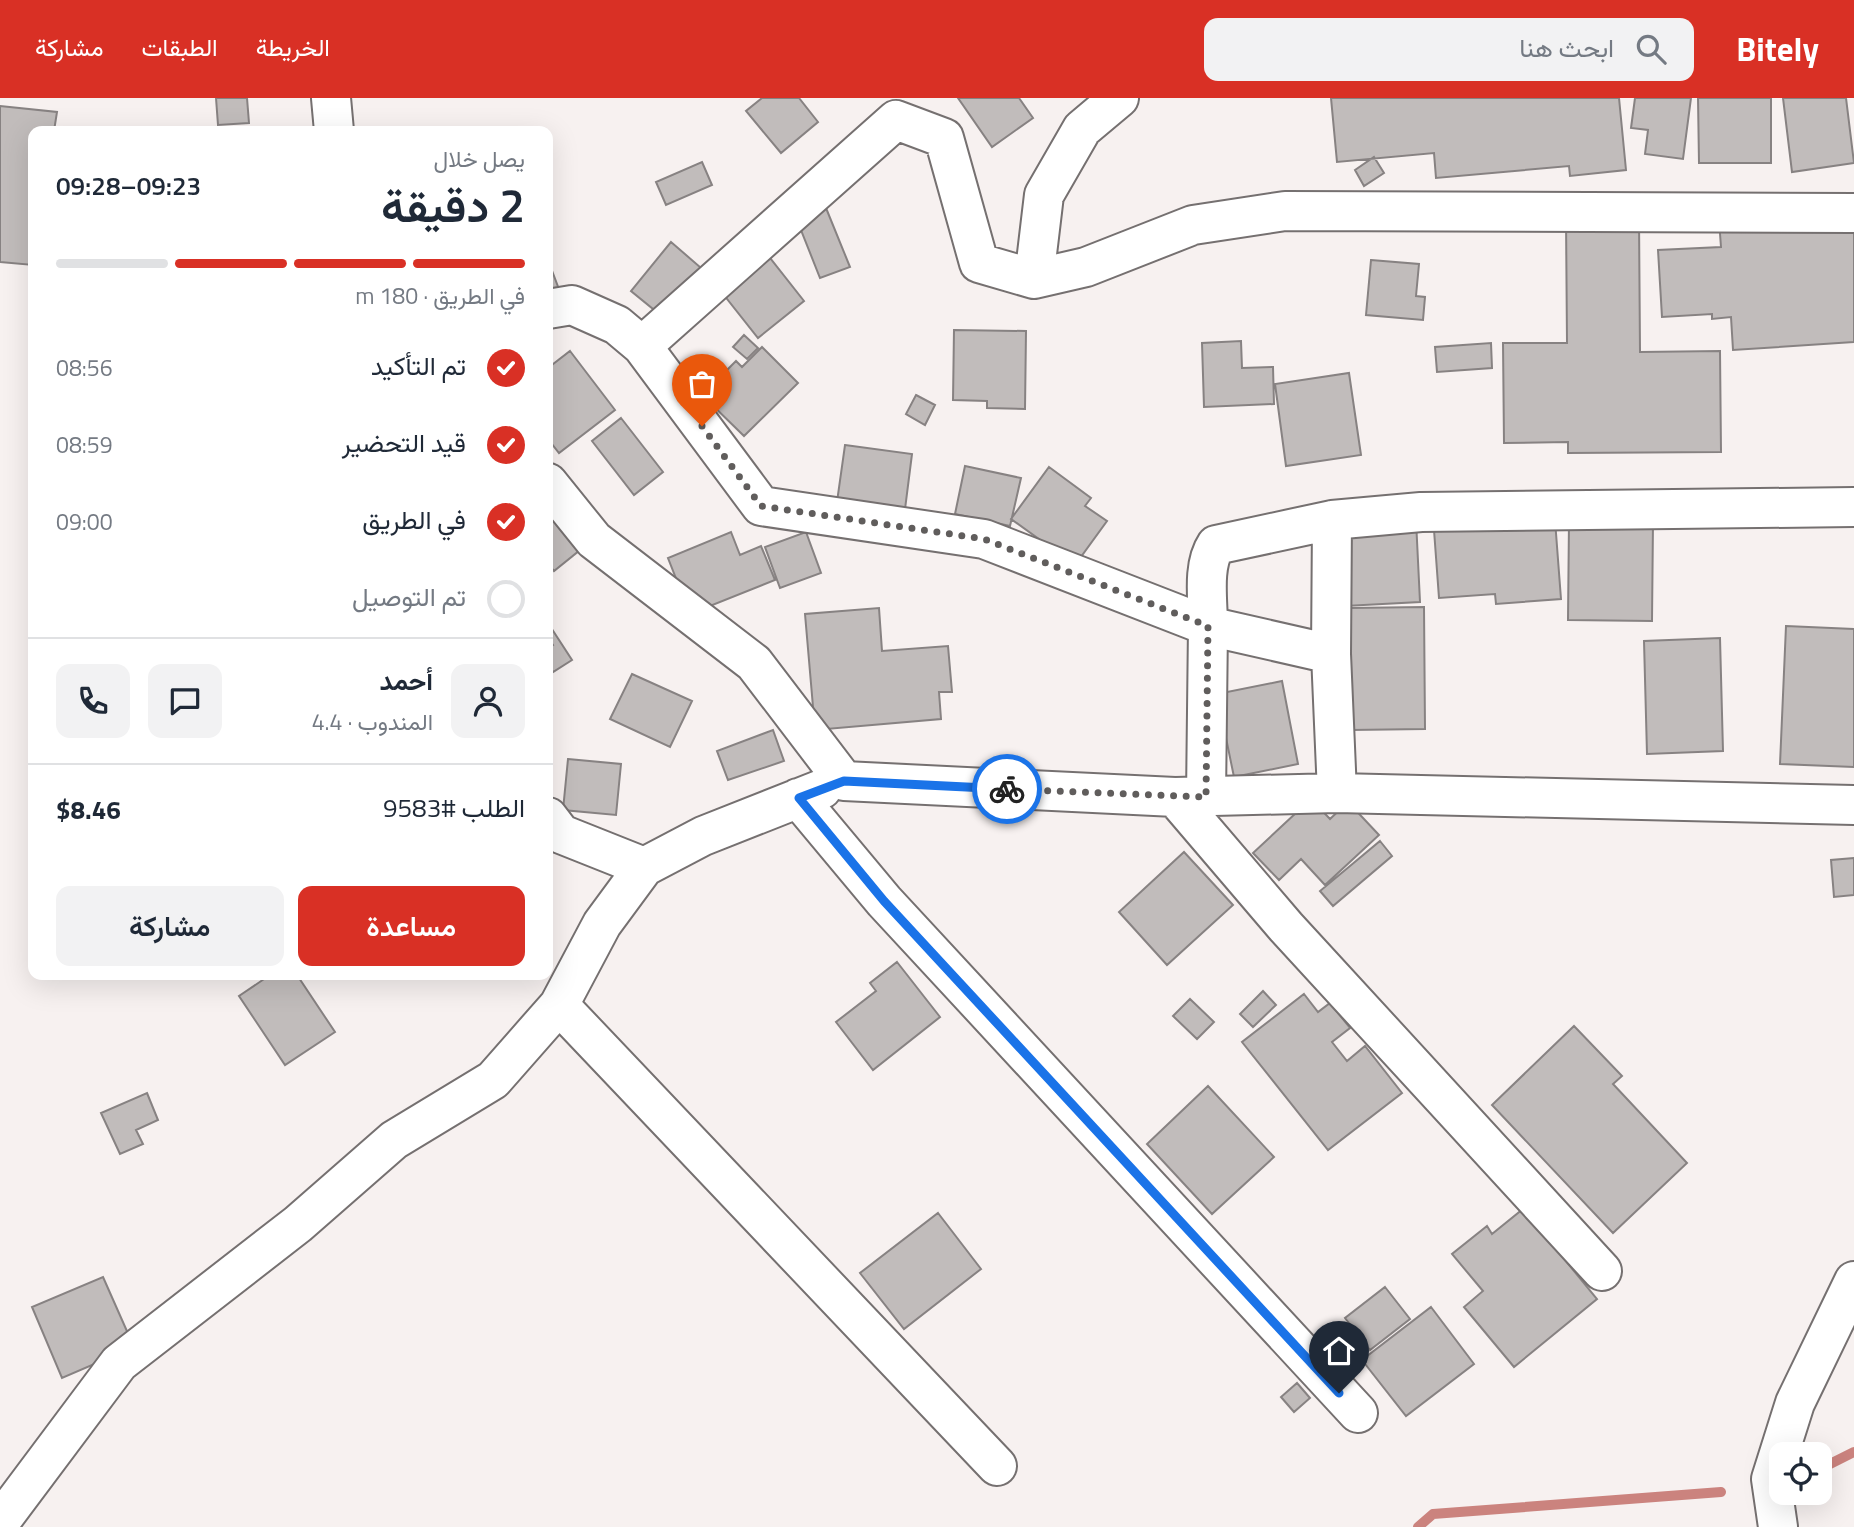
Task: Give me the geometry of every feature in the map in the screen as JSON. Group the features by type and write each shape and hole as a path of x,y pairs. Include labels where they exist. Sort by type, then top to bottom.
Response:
{"street":[{"path":"331,98 334,126"},
{"path":"1034,279 1044,195 1082,129 1119,98"},
{"path":"642,346 896,120 944,138 979,263 1034,279 1086,267 1193,225 1285,211 1854,214"},
{"path":"553,308 572,305 617,325 642,346 761,506 984,539 1208,626 1331,654"},
{"path":"553,489 594,540 754,663 844,781"},
{"path":"1602,1270 1286,927 1191,797 1208,626 1211,553 1216,545 1332,520 1421,512 1854,507"},
{"path":"1332,520 1331,654 1337,793"},
{"path":"0,1522 119,1363 298,1224 394,1140 493,1080 559,1005 602,924 644,867 704,836 799,798 844,781 1191,797 1337,793 1854,805"},
{"path":"799,798 884,901 1358,1413"},
{"path":"553,824 561,834 644,867"},
{"path":"559,1005 997,1466"},
{"path":"1777,1527 1771,1479 1791,1416 1854,1281"}],"building":[{"path":"216,98 247,98 249,123 218,125"},
{"path":"762,98 799,98 818,122 781,153 746,111"},
{"path":"958,98 1019,98 1033,118 992,147"},
{"path":"1331,98 1619,98 1626,170 1570,176 1569,166 1436,178 1434,153 1337,162"},
{"path":"1635,98 1691,98 1683,159 1645,154 1648,130 1631,128"},
{"path":"1698,98 1771,98 1771,163 1699,163"},
{"path":"1783,98 1846,98 1854,163 1792,172"},
{"path":"0,106 57,112 55,126 28,126 28,265 0,262"},
{"path":"1374,157 1384,173 1364,186 1355,170"},
{"path":"702,162 712,185 666,205 656,182"},
{"path":"826,208 850,267 820,278 797,220"},
{"path":"1639,218 1640,352 1720,351 1721,452 1568,453 1568,442 1504,443 1503,343 1567,343 1566,219"},
{"path":"1719,220 1854,225 1854,342 1733,350 1731,317 1712,319 1712,314 1662,317 1658,250 1721,247"},
{"path":"671,242 708,274 669,322 631,291"},
{"path":"763,249 804,301 758,338 716,285"},
{"path":"1371,260 1419,264 1416,296 1425,297 1423,320 1366,315"},
{"path":"553,273 560,292 553,295"},
{"path":"954,330 1026,331 1025,409 987,408 987,401 953,400"},
{"path":"744,335 758,348 747,359 733,347"},
{"path":"1241,341 1242,368 1273,367 1274,404 1204,407 1202,343"},
{"path":"1491,343 1492,368 1437,372 1435,347"},
{"path":"762,347 798,383 744,436 702,395 736,361 742,367"},
{"path":"570,351 615,410 559,453 553,445 553,364"},
{"path":"1349,373 1361,455 1286,466 1275,384"},
{"path":"916,395 935,405 925,425 906,414"},
{"path":"621,418 663,472 634,495 592,441"},
{"path":"845,445 912,454 903,525 835,516"},
{"path":"965,466 1021,478 1010,526 955,514"},
{"path":"1049,467 1091,498 1085,506 1107,521 1075,565 1011,519"},
{"path":"553,518 580,550 553,570"},
{"path":"1416,520 1420,602 1345,606 1341,524"},
{"path":"1555,520 1561,599 1496,604 1495,594 1439,598 1434,530"},
{"path":"1569,521 1653,522 1652,621 1568,620"},
{"path":"731,532 740,555 761,546 775,580 690,614 668,558"},
{"path":"806,532 821,573 780,588 765,547"},
{"path":"1424,607 1425,729 1351,730 1349,608"},
{"path":"879,608 882,651 948,646 952,692 939,692 941,719 815,730 805,614"},
{"path":"1786,626 1854,629 1854,767 1780,764"},
{"path":"553,631 572,660 553,672"},
{"path":"1720,638 1723,751 1647,754 1644,641"},
{"path":"632,674 692,701 670,747 610,719"},
{"path":"1282,681 1298,764 1234,777 1217,694"},
{"path":"773,730 784,761 728,780 717,751"},
{"path":"568,759 621,764 616,815 563,810"},
{"path":"1311,799 1330,819 1348,802 1379,835 1325,885 1301,859 1279,880 1253,853"},
{"path":"1380,841 1392,856 1333,906 1320,891"},
{"path":"1184,852 1233,905 1167,965 1119,912"},
{"path":"1854,858 1854,895 1834,897 1831,860"},
{"path":"897,962 940,1017 873,1070 836,1022 876,991 870,983"},
{"path":"263,980 300,980 335,1032 285,1065 239,996"},
{"path":"1263,991 1276,1005 1253,1027 1240,1014"},
{"path":"1304,994 1318,1012 1330,1003 1350,1028 1332,1042 1347,1061 1365,1046 1402,1093 1328,1150 1242,1042"},
{"path":"1190,999 1214,1022 1197,1039 1173,1016"},
{"path":"1574,1026 1622,1076 1613,1084 1687,1163 1613,1233 1492,1105"},
{"path":"1208,1086 1274,1157 1212,1214 1147,1144"},
{"path":"147,1093 158,1120 136,1130 143,1144 120,1154 101,1113"},
{"path":"1523,1209 1597,1299 1514,1367 1464,1307 1483,1291 1452,1254 1487,1226 1492,1234"},
{"path":"938,1213 981,1269 904,1329 860,1273"},
{"path":"103,1277 134,1347 62,1378 32,1307"},
{"path":"1385,1287 1410,1319 1370,1350 1345,1318"},
{"path":"1431,1307 1474,1364 1406,1416 1362,1360"},
{"path":"1297,1383 1310,1398 1294,1412 1281,1397"}],"waterway":[{"path":"1832,1463 1854,1452"},
{"path":"1418,1527 1433,1514 1721,1492"}],"way so far":[{"path":"702,426 761,506 984,539 1208,626 1206,797 1007,789"}],"route":[{"path":"1007,789 844,781 799,798 884,901 1339,1393"}]}
